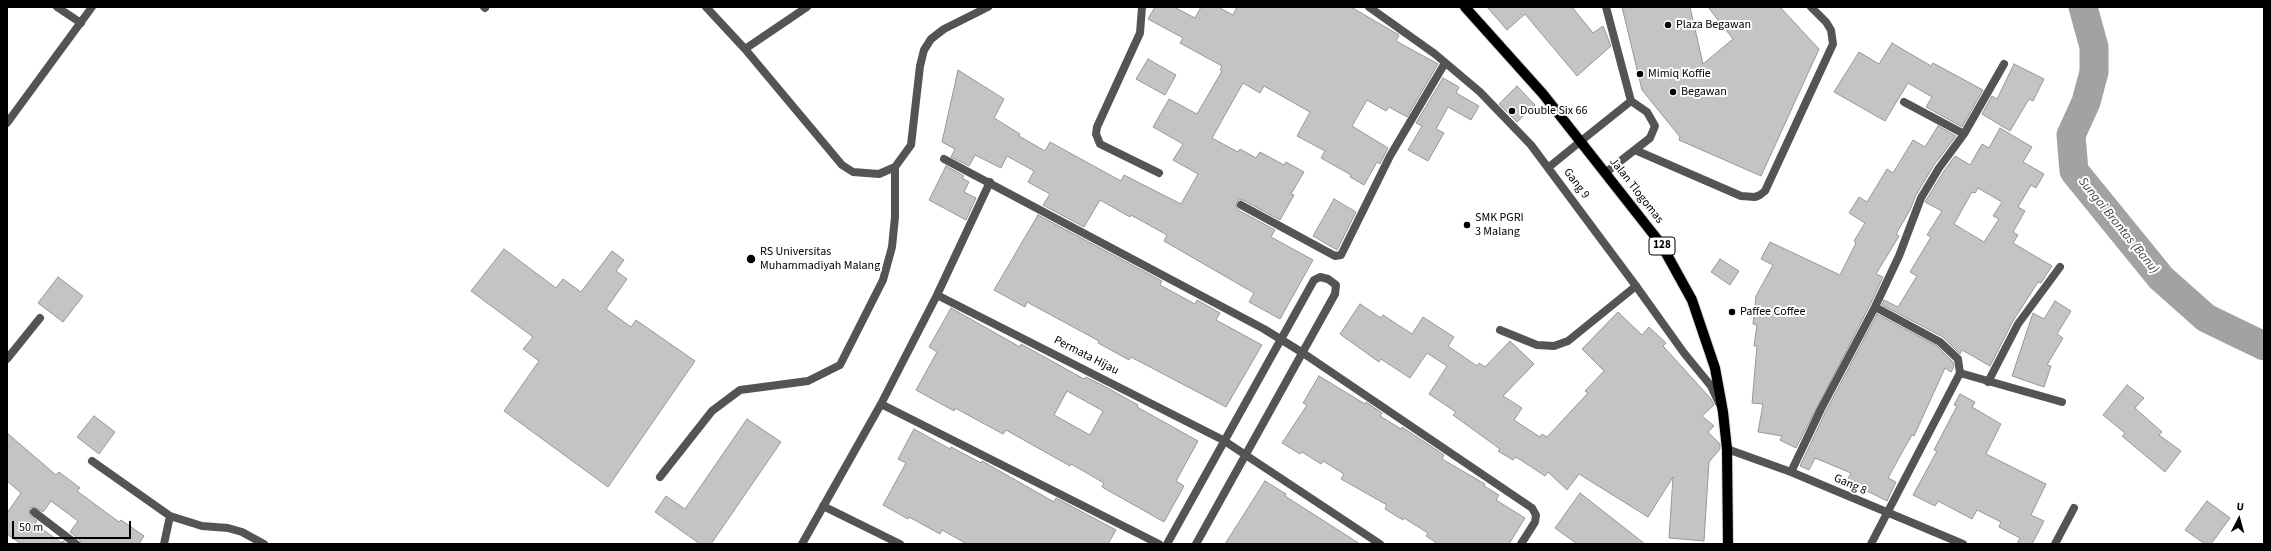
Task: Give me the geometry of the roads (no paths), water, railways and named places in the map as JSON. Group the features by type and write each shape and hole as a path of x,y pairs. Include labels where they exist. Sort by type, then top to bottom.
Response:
{"main road":[{"name":"Jalan Tlogomas","path":"1465,7 1543,94 1581,141 1661,244 1689,293 1715,368 1723,412 1727,449 1728,544"}],"street":[{"path":"57,7 81,23"},
{"path":"7,123 92,7"},
{"path":"706,7 745,49 842,164 853,172 866,174 879,174 895,167 911,145 920,66 924,50 931,40 944,29 988,7"},
{"path":"745,49 808,7"},
{"path":"1142,7 1140,33 1097,127 1096,134 1100,144 1159,173"},
{"name":"Gang 9","path":"1369,7 1445,63 1480,92 1506,117 1549,168 1684,353 1711,386 1723,412"},
{"path":"1605,173 1650,138 1655,126 1647,112 1631,101 1606,7"},
{"path":"1635,150 1741,196 1755,197 1760,195 1768,184 1833,44 1831,30 1826,22 1811,7"},
{"path":"1241,206 1335,256 1341,255 1390,156 1445,63"},
{"path":"1791,472 1821,409 1875,307 1898,256 1921,198 1939,168 1964,134 2004,64"},
{"path":"1549,168 1631,101"},
{"path":"1904,102 1964,134"},
{"path":"944,158 1281,340 1302,353 1532,508 1536,515 1535,522 1521,544"},
{"path":"660,477 712,411 740,390 808,381 840,364 885,274 892,248 896,217 895,167"},
{"path":"802,544 880,404 938,295 990,182"},
{"path":"1988,382 2018,324 2060,267"},
{"path":"1167,544 1223,440 1314,280 1320,277 1328,278 1336,285 1335,294 1245,453 1196,544"},
{"path":"1500,330 1536,345 1554,346 1568,341 1636,286"},
{"name":"Permata Hijau","path":"938,295 1223,440 1245,453 1380,544"},
{"path":"1871,544 1960,373 1958,359 1940,342 1875,307"},
{"path":"7,359 40,318"},
{"path":"1960,373 2062,402"},
{"path":"880,404 1159,544"},
{"name":"Gang 8","path":"1727,449 1791,472 1887,514 1944,534 1963,544"},
{"path":"92,461 170,516 202,526 228,528 242,532 264,544"},
{"path":"823,506 900,544"},
{"path":"2055,544 2074,508"},
{"path":"34,512 76,544"},
{"path":"164,544 170,516"}],"waterway":[{"name":"Sungai Brantas (Banu)","path":"2083,7 2094,47 2094,72 2086,102 2071,135 2074,171 2161,278 2206,318 2264,346"}],"place":[{"name":"Plaza Begawan","path":"1668,25"},
{"name":"Mimiq Koffie","path":"1640,74"},
{"name":"Begawan","path":"1673,92"},
{"name":"Double Six 66","path":"1512,111"},
{"name":"SMK PGRI 3 Malang","path":"1467,225"},
{"name":"RS Universitas Muhammadiyah Malang","path":"751,259"},
{"name":"Paffee Coffee","path":"1732,312"}]}
